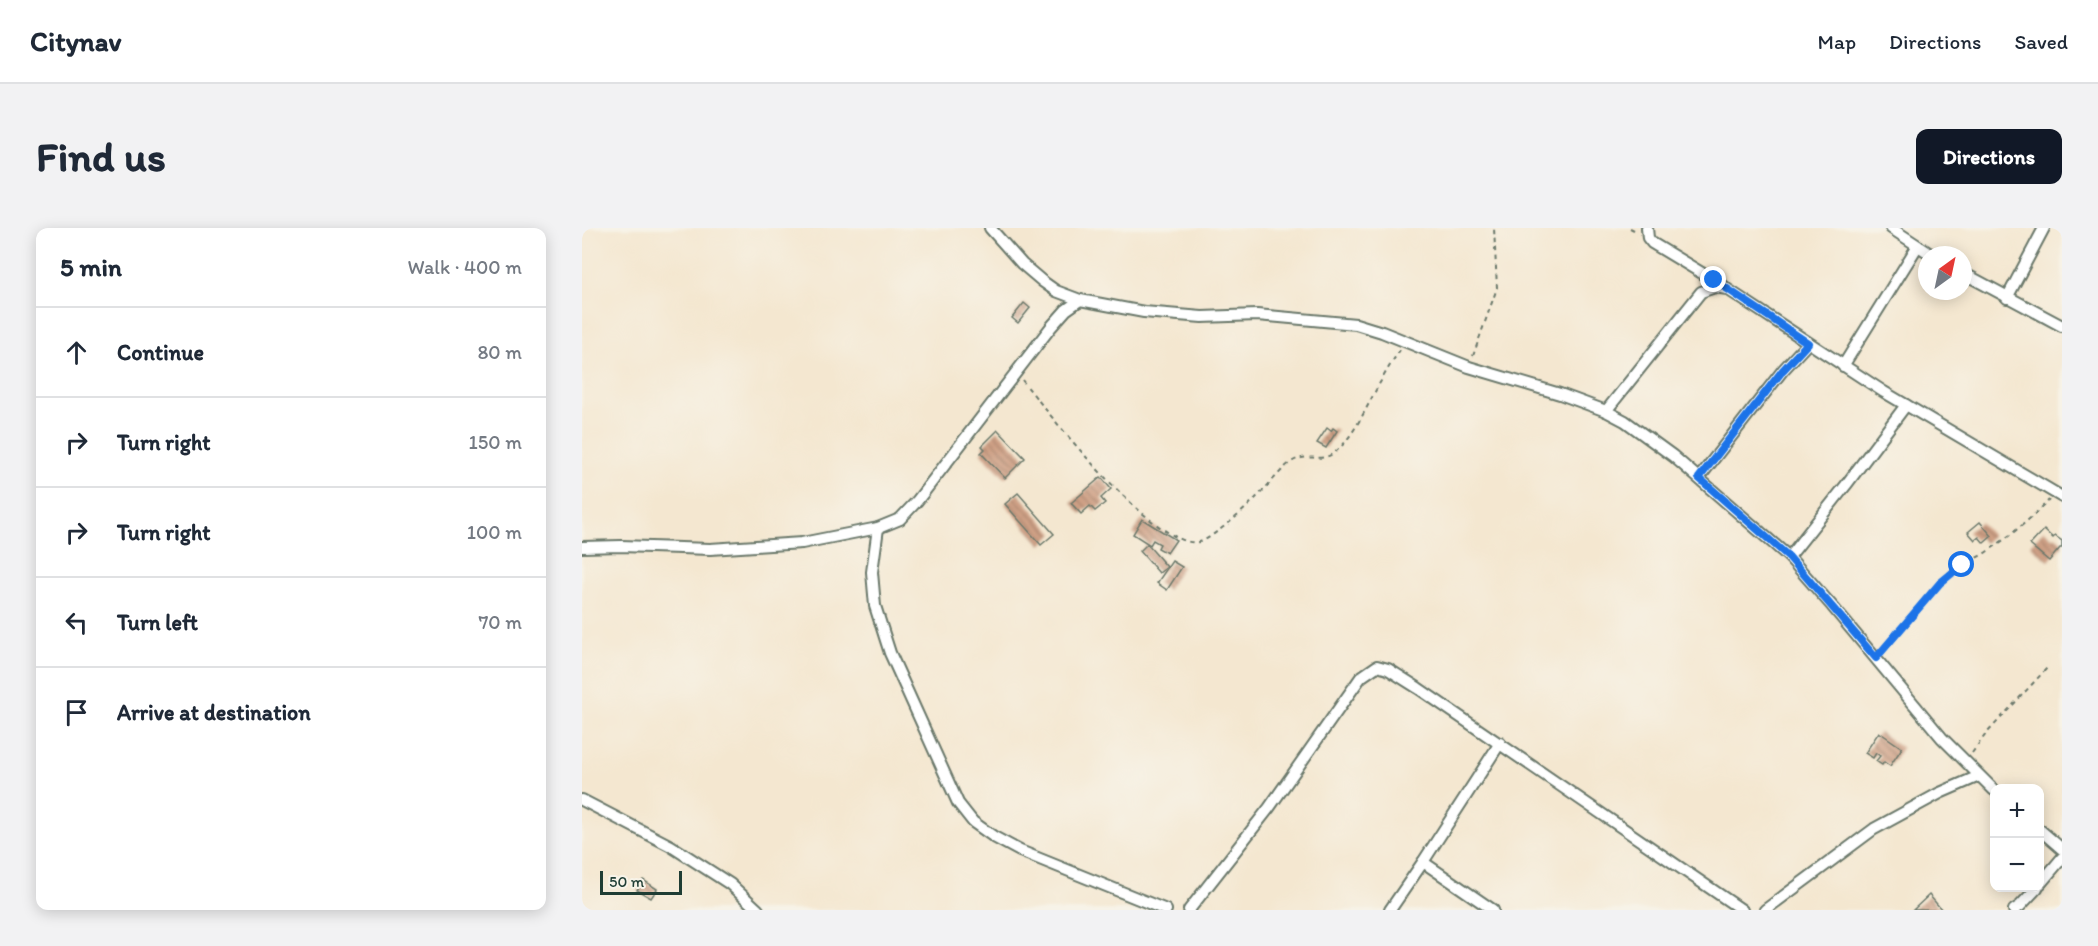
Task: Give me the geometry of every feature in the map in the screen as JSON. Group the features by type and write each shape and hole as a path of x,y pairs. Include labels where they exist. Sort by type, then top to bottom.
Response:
{"street":[{"path":"990,228 1022,264 1042,281 1056,291 1080,300 1144,312 1202,317 1257,315 1356,324 1405,341 1469,368 1560,394 1606,411 1625,421 1673,456 1789,557 1942,738 1990,786"},
{"path":"1647,228 1648,238 1652,243 1843,366 2059,495"},
{"path":"1843,366 1917,247 1891,228"},
{"path":"2007,298 2044,228"},
{"path":"1972,278 2062,326"},
{"path":"1606,411 1701,292 1715,287 1726,289"},
{"path":"582,547 710,549 802,543 878,528 900,519 917,501 1051,327 1066,310 1080,300"},
{"path":"1699,478 1783,370 1808,343"},
{"path":"1789,557 1906,405"},
{"path":"878,528 872,573 875,606 890,653 958,803 973,822 1020,851 1166,910"},
{"path":"1189,910 1269,807 1361,676 1377,666 1388,669 1742,910"},
{"path":"1390,910 1500,744"},
{"path":"1766,910 1874,829 1940,793 1979,776"},
{"path":"582,800 671,846 730,884 758,910"},
{"path":"2044,833 2062,849"},
{"path":"2044,879 2062,858"},
{"path":"1423,862 1493,910"},
{"path":"2014,910 2033,892"}],"path":[{"path":"1469,368 1497,288 1494,228"},
{"path":"1017,373 1086,457 1136,509 1181,541 1196,543 1204,541 1244,511 1292,462 1304,456 1329,457 1337,451 1360,419 1405,341"},
{"path":"1876,658 1948,575 1988,551 2059,495"},
{"path":"1965,762 1986,734 2048,668"}],"building":[{"path":"1024,303 1030,308 1018,323 1012,318"},
{"path":"1327,428 1337,431 1326,448 1317,443"},
{"path":"998,430 1025,458 1005,478 981,453 985,449 982,446"},
{"path":"1101,477 1111,489 1101,498 1105,503 1095,511 1090,506 1081,514 1071,503"},
{"path":"1018,493 1054,534 1041,545 1005,504"},
{"path":"1142,519 1176,540 1167,553 1158,548 1160,544 1153,540 1150,545 1133,534"},
{"path":"1980,522 1992,536 1984,543 1979,537 1975,540 1968,532"},
{"path":"2044,530 2053,538 2055,536 2062,541 2062,548 2049,561 2030,545"},
{"path":"1147,544 1167,567 1159,573 1140,551"},
{"path":"1172,561 1182,567 1167,590 1157,583"},
{"path":"1879,732 1902,748 1890,766 1876,761 1880,756 1876,753 1873,758 1865,753"},
{"path":"643,880 657,889 651,898 637,890"},
{"path":"1929,895 1942,910 1913,910"}],"route":[{"path":"1714,280 1808,343 1783,370 1699,478 1789,557 1876,658 1940,583 1962,565"}]}
